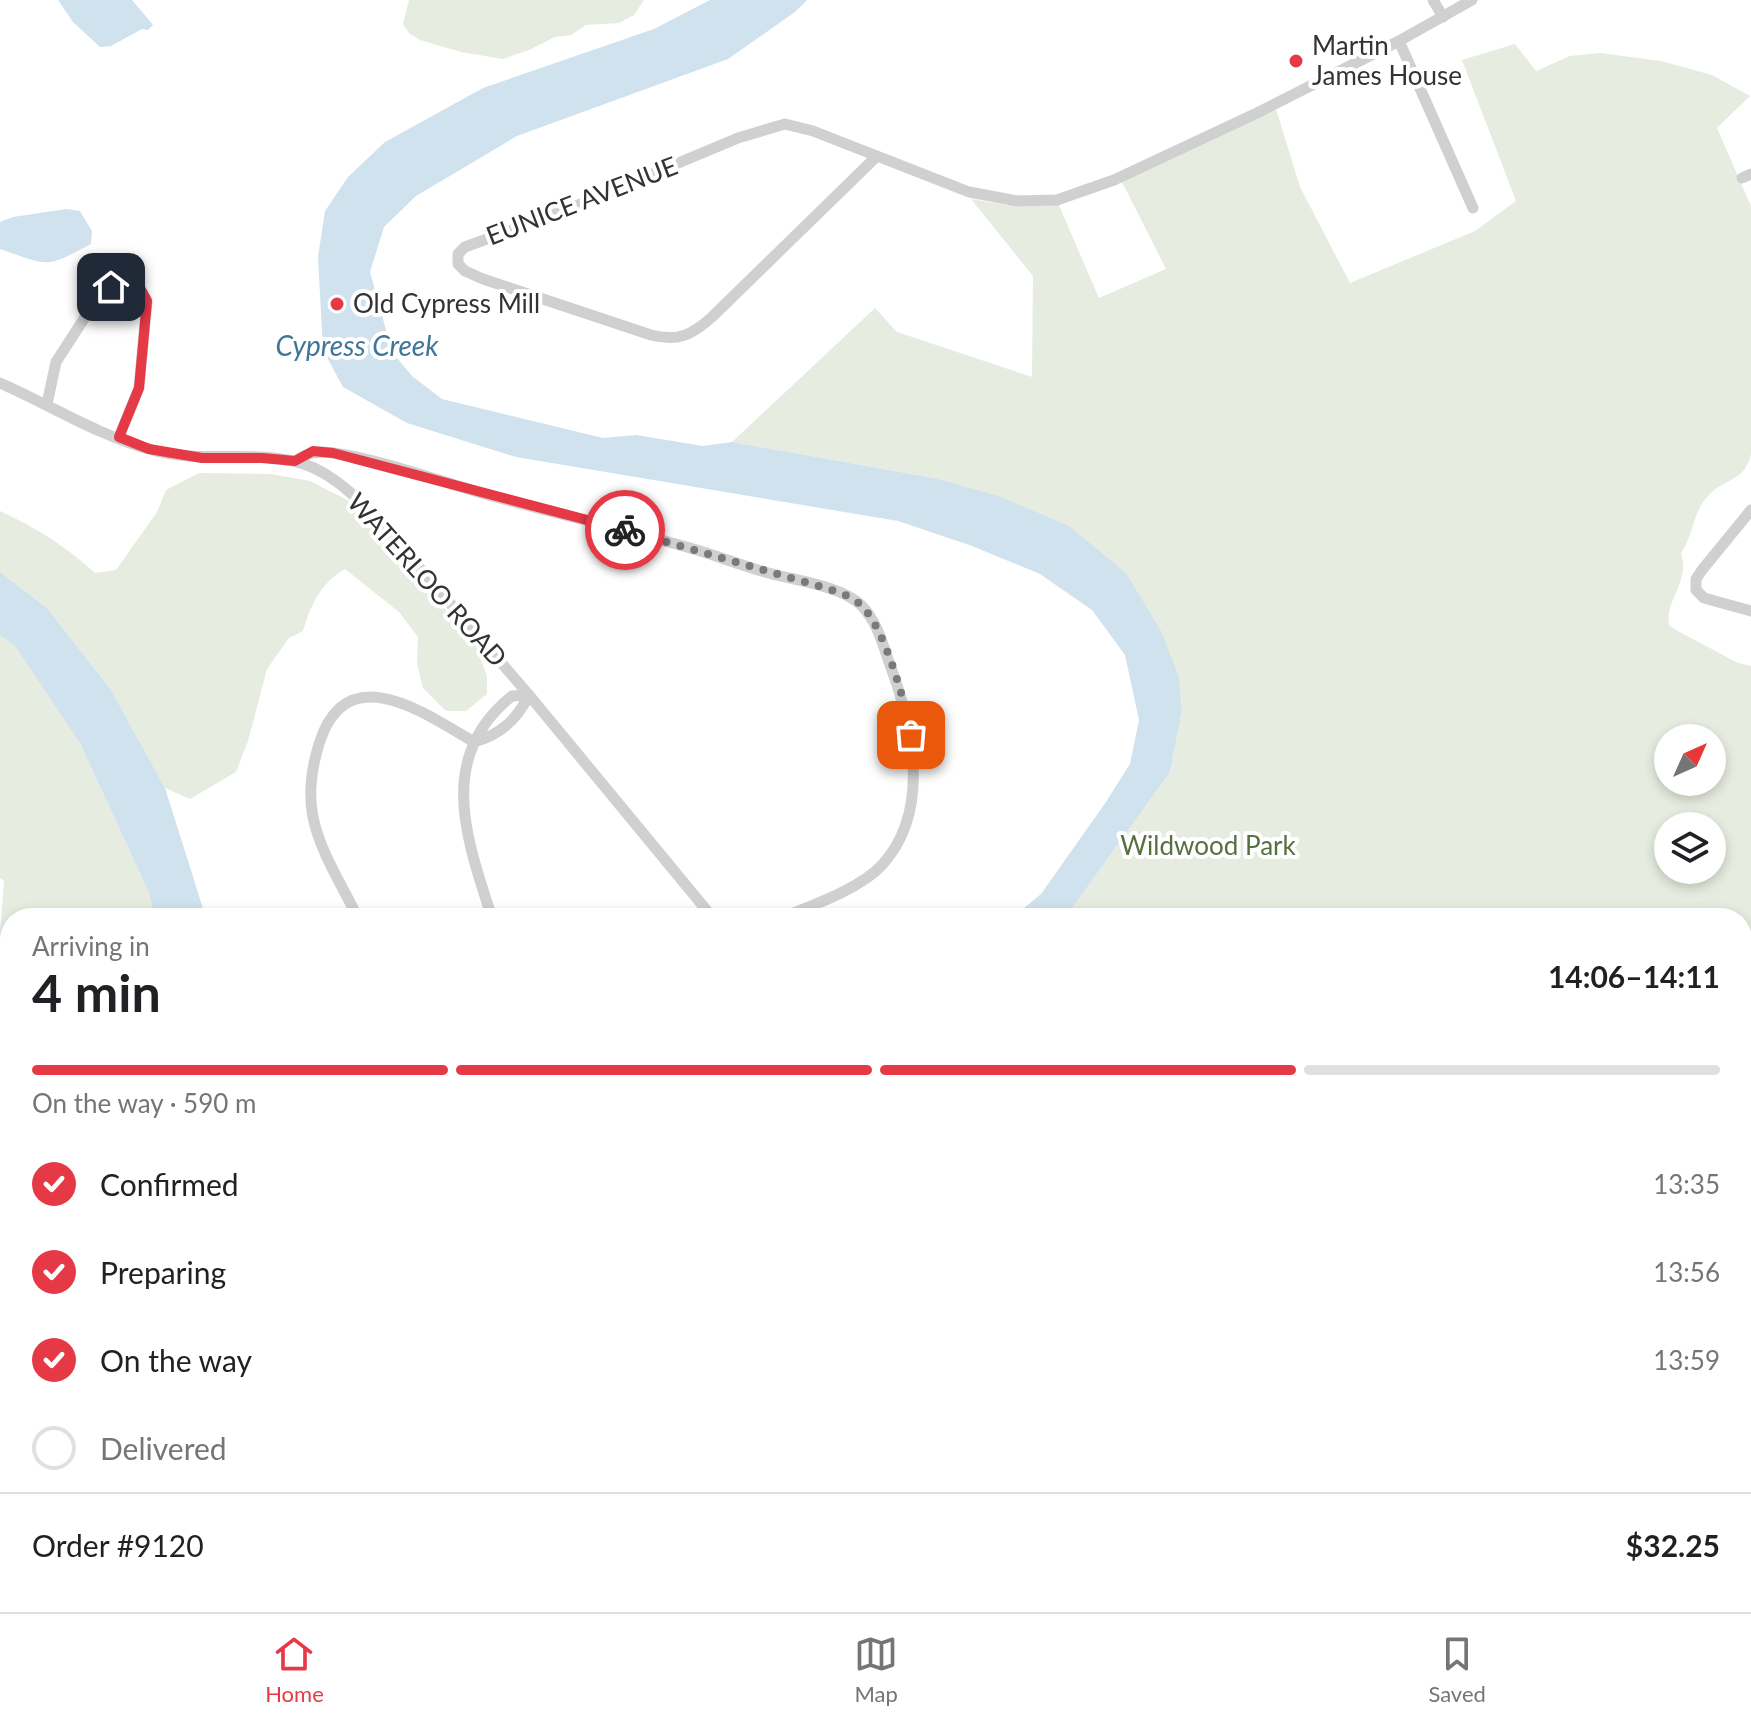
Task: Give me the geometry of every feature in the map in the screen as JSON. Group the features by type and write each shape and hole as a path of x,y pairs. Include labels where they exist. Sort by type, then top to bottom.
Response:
{"street":[{"path":"1433,0 1443,17"},
{"path":"876,157 969,192 1018,201 1057,200 1132,172 1399,41 1472,0"},
{"path":"1399,41 1473,208"},
{"name":"EUNICE AVENUE","path":"794,126 876,157 712,317 680,339 649,334 483,279 465,271 458,264 458,254 465,247 566,210 766,128 794,126"},
{"path":"47,404 56,362 98,297 124,278 141,290 147,301 139,388 119,437"},
{"name":"WATERLOO ROAD","path":"0,383 149,449 176,456 295,461 328,476 353,494 529,695 705,908"},
{"path":"295,461 313,451 362,459 693,549 829,589 861,605 881,639 906,707 911,735 913,794 906,823 881,866 865,879 803,908"},
{"path":"1751,510 1702,570 1696,579 1696,590 1704,598 1751,611"},
{"path":"353,908 320,842 312,814 311,784 325,727 343,704 351,699 371,696 390,700 418,710 474,742 494,737 522,709 529,695 512,696 484,723 474,742 463,799 466,838 489,908"}],"green space":[{"path":"409,0 644,0 634,15 619,23 586,25 571,35 555,37 503,59 461,52 410,34 403,24"},
{"name":"Wildwood Park","path":"1515,44 1536,71 1570,56 1600,53 1661,61 1712,75 1750,96 1717,128 1751,206 1751,454 1744,470 1714,490 1699,510 1681,553 1682,573 1670,607 1669,625 1738,663 1751,666 1751,908 1072,908 1170,772 1182,711 1179,676 934,478 732,442 875,308 897,332 1032,377 1033,276 971,199 1025,206 1058,203 1099,298 1166,269 1121,180 1276,109 1300,187 1350,283 1475,231 1516,201 1462,60"},
{"path":"199,473 271,474 310,481 347,500 380,531 477,648 487,677 487,694 466,711 446,711 423,688 417,663 418,637 399,612 345,569 323,588 313,603 303,631 289,638 267,669 248,741 236,772 190,799 165,788 111,690 47,608 0,572 0,511 50,538 95,573 116,570 157,512 166,490"},
{"path":"0,635 15,646 81,745 149,893 153,908 2,908 4,881 0,878"}],"water":[{"path":"58,0 132,0 153,25 111,46 100,47 73,22"},
{"name":"Cypress Creek","path":"710,0 807,0 795,12 728,59 517,136 416,196 384,227 370,272 392,352 412,376 442,399 603,438 636,435 703,446 732,442 934,478 1001,497 1069,526 1126,573 1161,631 1179,677 1182,711 1170,772 1072,908 1024,908 1041,894 1130,764 1139,720 1125,655 1092,610 1040,574 972,546 898,521 516,457 407,423 343,387 323,350 318,257 325,211 348,177 385,142 483,88 654,29"},
{"path":"66,209 80,211 92,231 91,244 64,258 47,262 0,249 0,222"},
{"path":"0,572 47,608 111,690 165,788 203,908 153,908 149,893 81,745 15,646 0,635"}],"way so far":[{"path":"625,530 826,588 861,605 881,639 906,707 911,735"}],"place":[{"name":"Martin James House","path":"1296,61"},
{"name":"Old Cypress Mill","path":"337,304"}],"route":[{"path":"111,287 124,278 141,290 147,301 139,388 119,437 176,456 202,458 295,461 313,451 333,453 625,530"}]}
